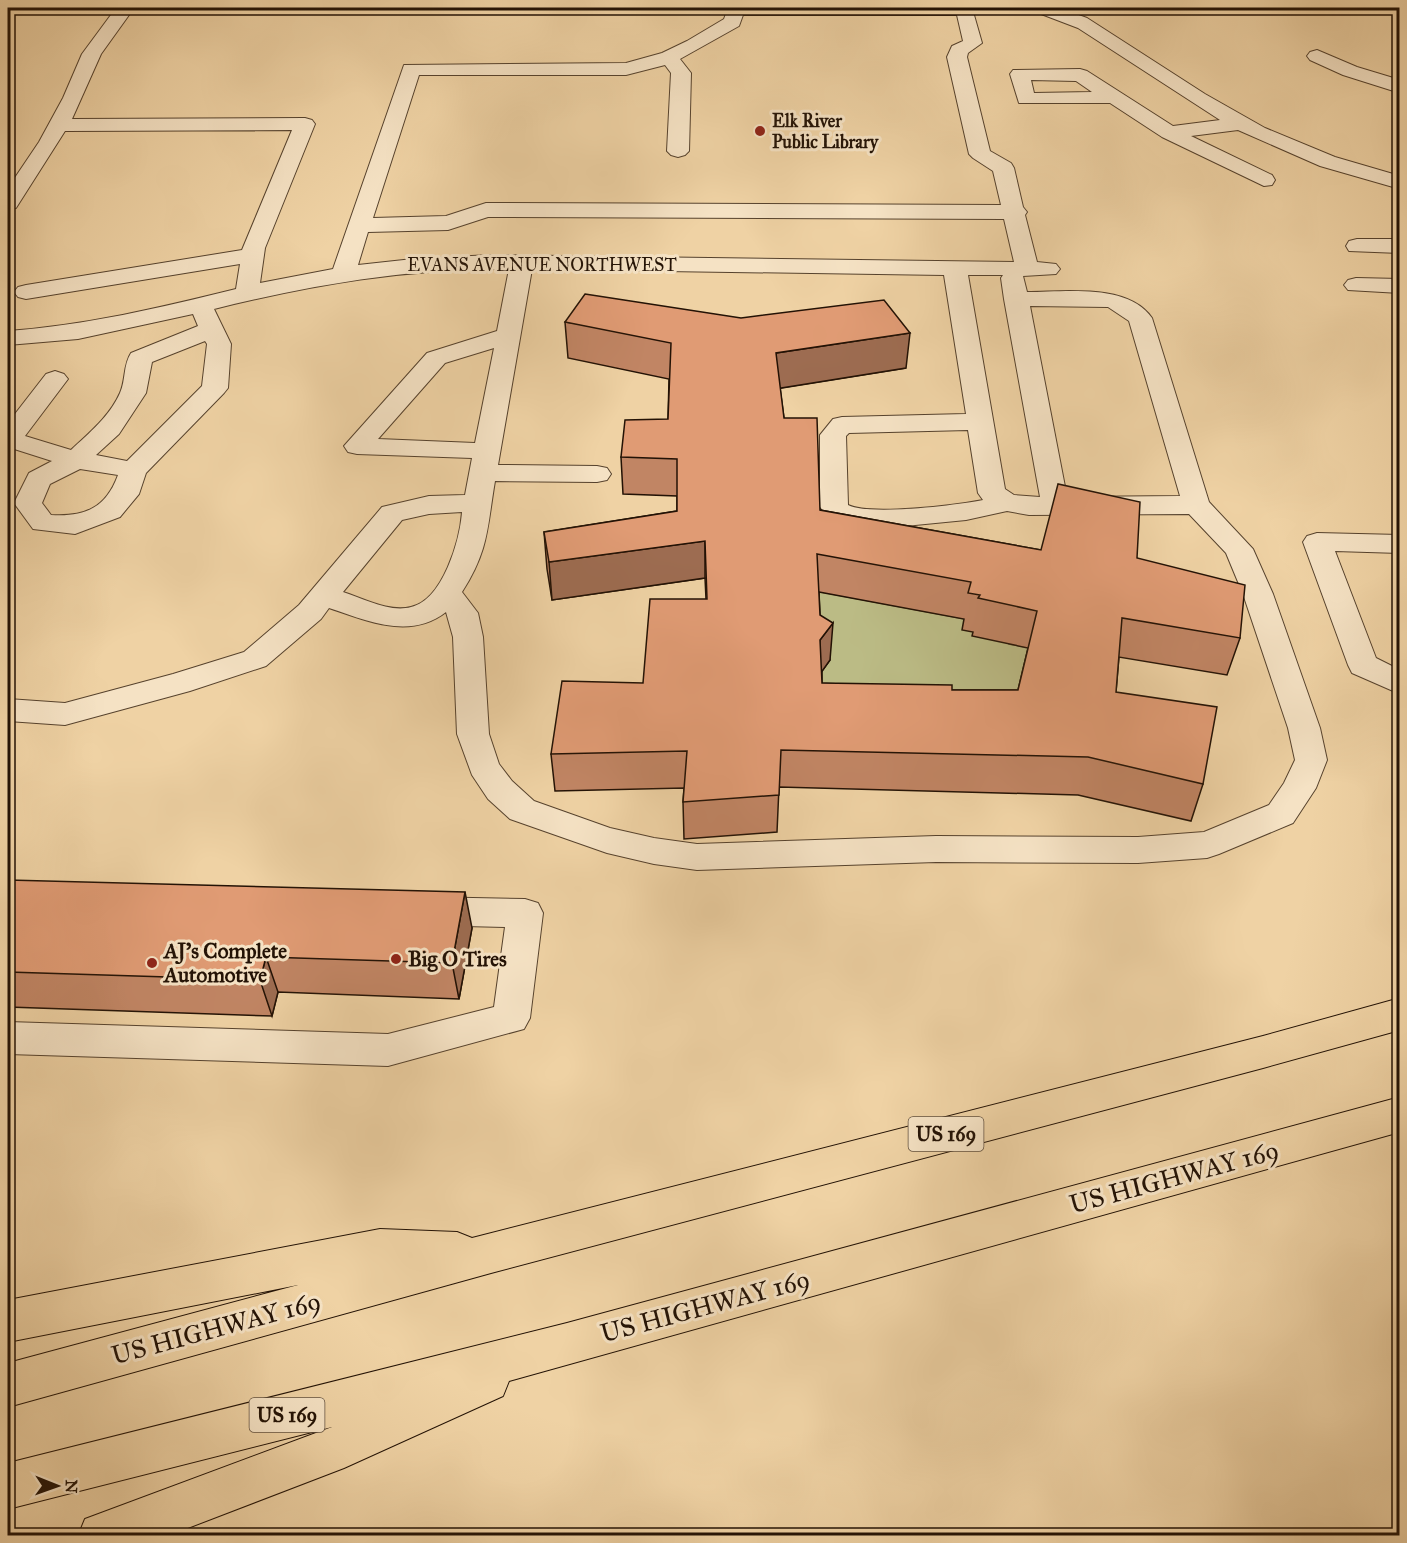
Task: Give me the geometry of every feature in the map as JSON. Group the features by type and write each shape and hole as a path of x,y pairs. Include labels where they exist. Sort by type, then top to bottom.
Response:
{"highway":[{"name":"US HIGHWAY 169","path":"8,1384 491,1253 1400,1014"},
{"name":"US HIGHWAY 169","path":"8,1486 567,1345 1400,1114"},
{"path":"8,1321 380,1249 491,1253"},
{"path":"102,1536 328,1452 567,1345"}],"street":[{"path":"8,203 58,125 92,54 125,8"},
{"path":"343,274 411,69 626,69 686,51 732,22 736,8 965,9 973,43 959,50 957,57 980,154 1003,168 1029,269 1016,299 1055,506"},
{"path":"1042,8 1083,23 1241,123 1308,154 1400,183"},
{"path":"1317,56 1350,71 1400,87"},
{"path":"669,57 681,73 678,152"},
{"path":"1115,97 1169,133 1264,180"},
{"path":"1169,133 1241,123"},
{"path":"58,125 304,124 254,248 247,294"},
{"path":"360,225 448,224 486,210 1016,212"},
{"path":"1357,246 1400,246"},
{"path":"26,292 253,255"},
{"path":"323,596 401,619 421,615 438,605 456,580 473,538 484,462 522,262"},
{"name":"EVANS AVENUE NORTHWEST","path":"8,338 105,326 343,274 418,264 522,262 1029,269"},
{"path":"955,268 980,422 999,498"},
{"path":"1356,285 1400,286"},
{"path":"447,593 463,613 468,637 473,734 484,767 500,790 522,810 607,840 654,851 697,857 936,849 1138,850 1208,845 1281,814 1299,788 1311,760 1304,728 1239,549 1196,505 1140,318 1120,303 1108,300 1016,299"},
{"path":"200,305 212,329 219,344 215,388 133,470 125,494 110,511 75,525 43,523 28,503 39,480 76,460 110,428 133,393 140,358 212,329"},
{"path":"508,336 436,358 357,446 597,474"},
{"path":"55,379 8,439 76,460 133,470"},
{"path":"980,422 842,425 833,435 834,507 842,515 891,519 973,513 999,498 1029,506 1196,505"},
{"path":"8,710 65,714 179,683 255,659 310,612 393,513 429,506 477,502"},
{"path":"1400,544 1317,542 1363,665 1400,683"},
{"path":"8,1038 388,1050 511,1018 525,913 396,910"}],"green space":[{"path":"773,583 965,619 973,632 1009,640 1009,644 1031,648 1019,691 779,713"}],"building":[{"path":"585,294 741,318 884,300 910,333 776,353 784,418 817,418 820,510 1041,550 1058,484 1140,502 1137,558 1245,585 1240,638 1122,618 1116,692 1217,707 1203,784 1088,757 781,750 779,795 683,802 687,751 551,754 562,681 643,683 650,599 707,599 705,541 549,562 544,532 677,511 677,459 621,457 625,420 668,419 671,343 565,322","holes":["817,554 971,582 968,593 980,595 978,598 1037,611 1018,690 952,690 952,685 822,683 820,640 833,623 820,615"]},
{"path":"8,880 465,892 452,963 266,957 260,980 8,972"}],"place":[{"name":"Elk River Public Library","path":"760,131"},
{"name":"Big O Tires","path":"396,959"},
{"name":"AJ's Complete Automotive","path":"152,963"}]}
